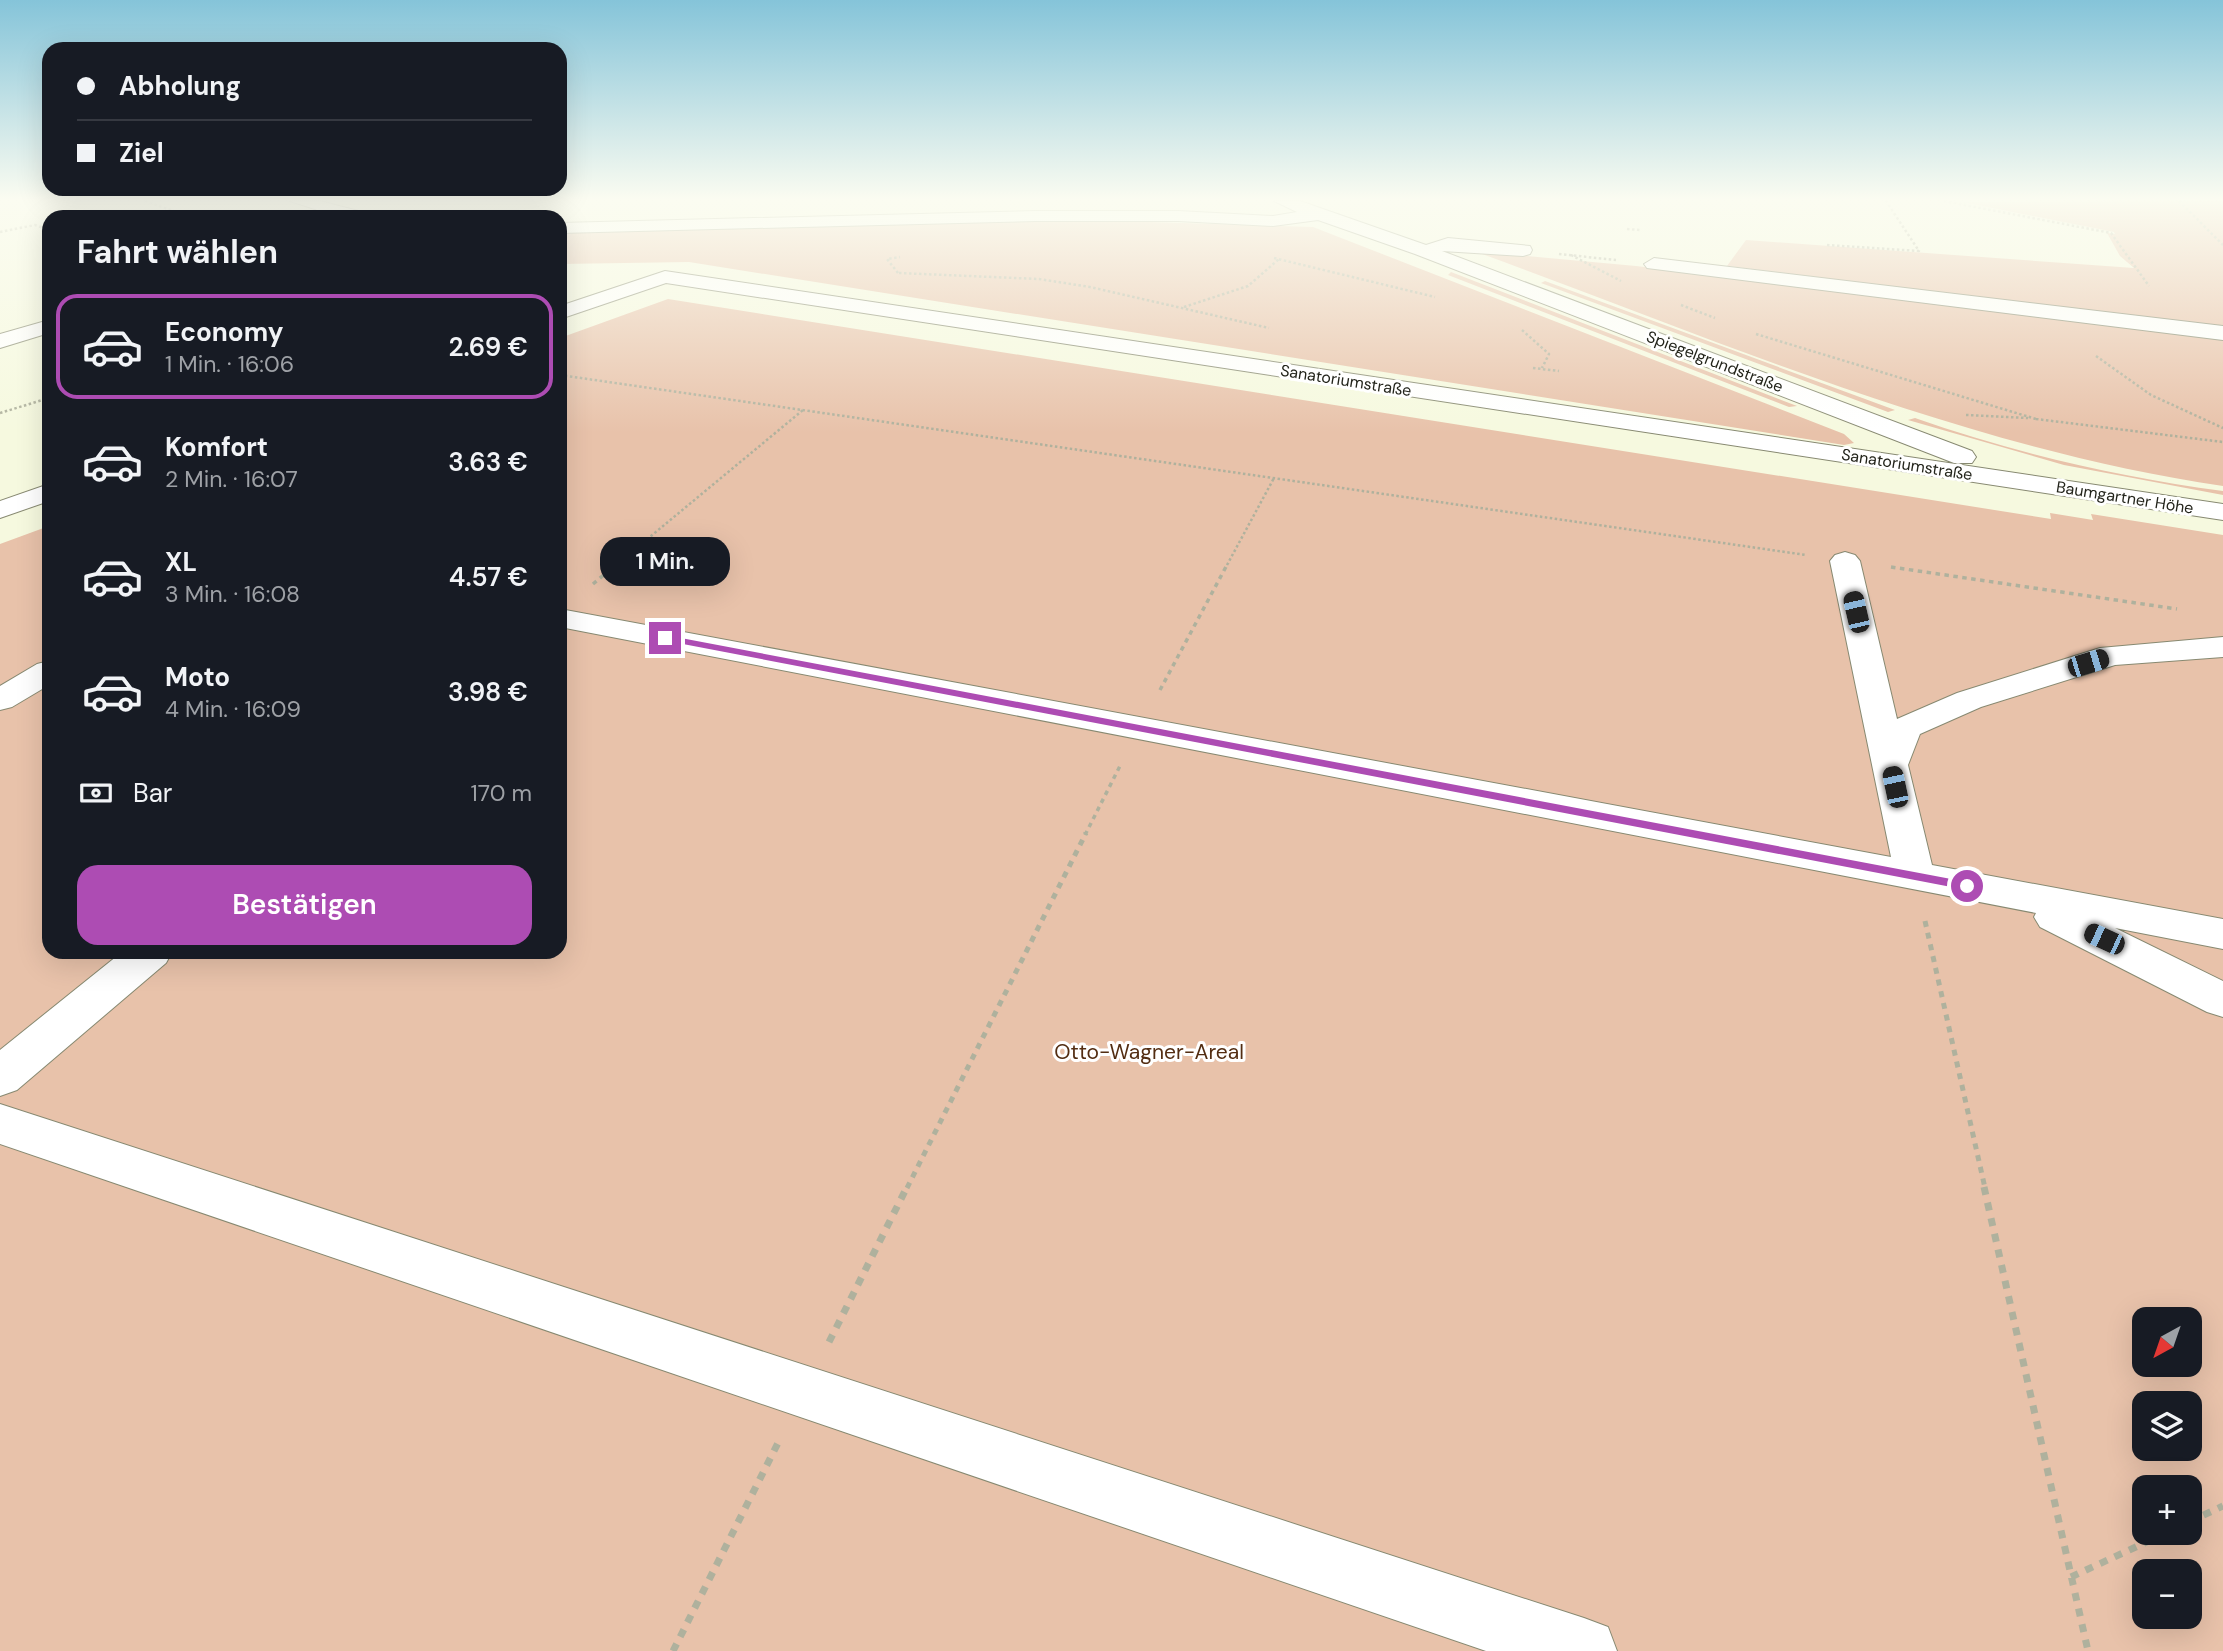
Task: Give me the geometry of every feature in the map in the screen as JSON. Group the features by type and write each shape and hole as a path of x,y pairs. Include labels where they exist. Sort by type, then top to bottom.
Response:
{"street":[{"name":"Sanatoriumstraße","path":"567,311 662,278"},
{"name":"Sanatoriumstraße","path":"672,278 2027,482"},
{"name":"Spiegelgrundstraße","path":"1496,278 2027,482"},
{"path":"1769,278 2223,333"},
{"path":"0,341 42,329"},
{"name":"Baumgartner Höhe","path":"2027,482 2223,512"},
{"path":"0,510 42,495"},
{"path":"1844,561 1915,876"},
{"path":"567,619 2223,934"},
{"path":"1890,765 1905,728 1969,700 2112,655 2223,647"},
{"path":"0,700 42,675"},
{"path":"1915,876 2055,917 2223,1000"},
{"path":"0,1077 143,959"},
{"path":"0,1124 803,1394 1584,1651"}],"path":[{"path":"1183,307 1249,287 1263,278"},
{"path":"1357,278 1442,299"},
{"path":"1616,278 1628,284"},
{"path":"2144,278 2171,327"},
{"path":"1675,303 1722,321"},
{"path":"2065,314 2091,353 2125,378 2186,412 2223,428"},
{"path":"1520,329 1539,342 1549,354 1542,368"},
{"path":"1746,331 2036,419"},
{"path":"567,376 2182,609"},
{"path":"0,413 42,400"},
{"path":"592,586 803,410"},
{"path":"1880,424 1913,411 2036,419 2223,442"},
{"path":"673,1651 1140,727 1274,478"},
{"path":"1915,876 2088,1651"},
{"path":"2202,1516 2223,1506"},
{"path":"2071,1577 2140,1545"}],"green space":[{"path":"790,278 1444,278 1844,434 1854,443 1844,445"},
{"path":"1456,278 1467,278 1797,406 1789,407"},
{"path":"1546,278 1736,278 2223,337 2223,486 2126,468 2030,445 1936,418 1750,355"},
{"path":"1825,278 2223,278 2223,327"},
{"path":"1545,281 1895,410 1888,412 1541,283"},
{"name":"Otto-Wagner-Areal","path":"668,299 2051,519 2050,513 2093,520 2091,514 2223,535 2223,1651 0,1651 0,544 42,529 42,959 567,959 567,335"},
{"path":"1915,418 2029,453 2145,479 2223,491 2223,495 2064,465 1908,420"}],"route":[{"path":"665,638 1967,886"}]}
